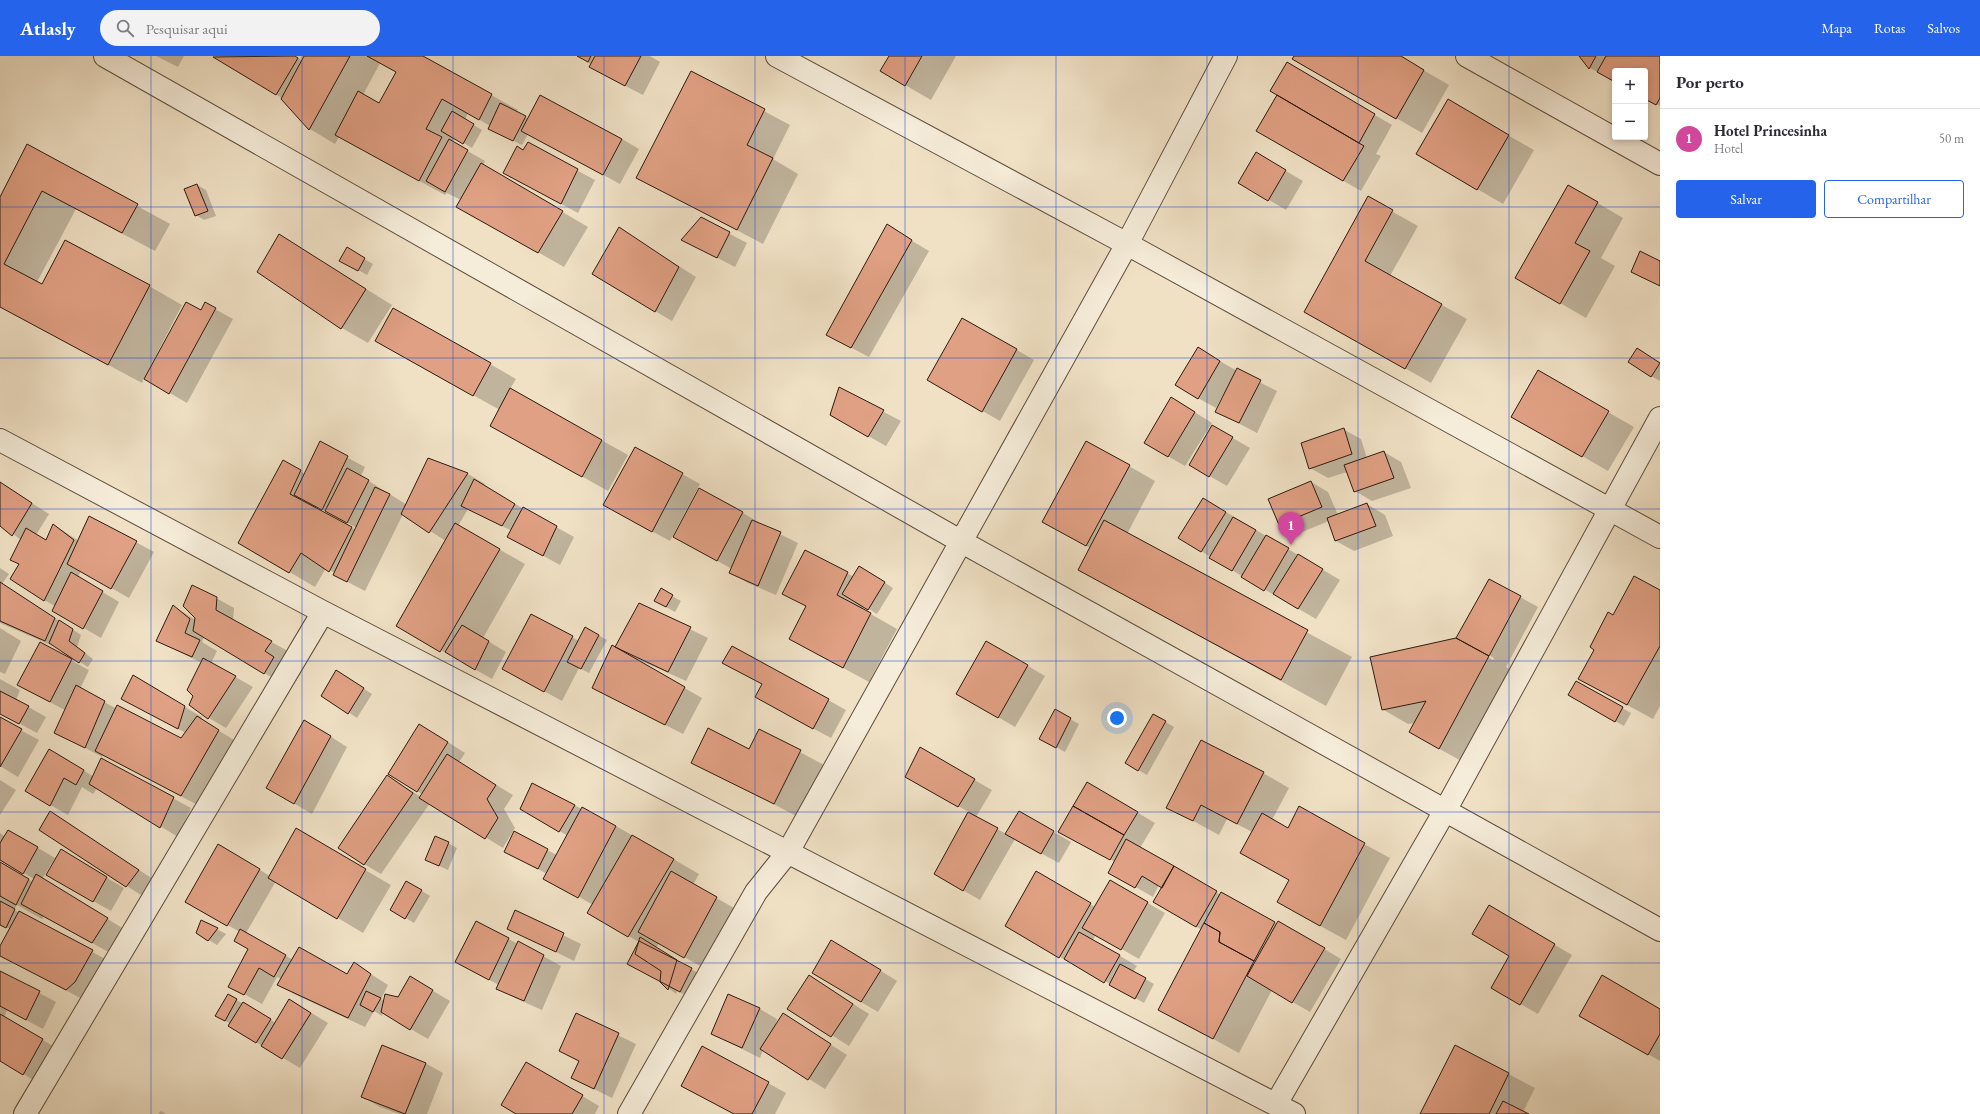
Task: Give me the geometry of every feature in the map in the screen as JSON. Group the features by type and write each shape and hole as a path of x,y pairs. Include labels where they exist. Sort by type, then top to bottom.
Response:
{"street":[{"path":"105,56 962,542 1660,930"},
{"path":"777,56 1127,244 1660,537"},
{"path":"629,1114 756,892 788,852 1127,244 1226,56"},
{"path":"1467,56 1660,164"},
{"path":"0,440 323,612 1285,1109 1660,418"},
{"path":"25,1114 323,612"}],"building":[{"path":"295,56 298,58 276,95 213,57"},
{"path":"304,56 350,56 309,130 281,99"},
{"path":"367,56 423,56 492,94 479,120 442,99 426,129 442,137 419,181 335,135 358,91 379,103 396,72"},
{"path":"577,56 591,56 588,62"},
{"path":"595,56 641,56 625,86 589,67"},
{"path":"889,56 922,56 905,86 880,71"},
{"path":"1294,56 1401,56 1424,70 1396,119 1292,59"},
{"path":"1579,56 1596,56 1589,69"},
{"path":"1606,56 1660,56 1660,98 1656,105 1648,101 1648,68 1612,68 1612,80 1597,72"},
{"path":"1287,62 1375,114 1359,143 1270,91"},
{"path":"691,71 765,109 747,145 773,158 737,230 636,178"},
{"path":"540,95 622,139 603,175 521,131"},
{"path":"1277,95 1364,146 1343,181 1256,131"},
{"path":"1448,99 1509,135 1477,190 1416,154"},
{"path":"500,103 526,116 513,141 488,129"},
{"path":"452,111 474,124 463,144 441,131"},
{"path":"449,139 468,150 445,192 426,181"},
{"path":"528,142 578,169 561,204 503,173 517,146 523,150"},
{"path":"27,144 138,204 122,233 42,191 4,264 42,284 65,240 150,285 108,365 0,307 0,197"},
{"path":"1256,152 1286,170 1268,201 1238,183"},
{"path":"481,163 563,211 538,253 456,207"},
{"path":"197,184 208,211 195,216 184,189"},
{"path":"1568,185 1598,202 1575,243 1590,251 1560,304 1515,278"},
{"path":"1368,196 1393,210 1365,261 1442,304 1405,369 1304,312"},
{"path":"701,217 730,232 717,258 681,240"},
{"path":"887,224 912,240 851,348 826,335"},
{"path":"619,227 679,267 655,312 592,274"},
{"path":"279,234 366,289 341,329 257,272"},
{"path":"347,247 365,258 358,271 339,261"},
{"path":"1640,251 1660,261 1660,286 1631,272"},
{"path":"186,302 201,310 205,302 216,308 169,394 144,379"},
{"path":"393,308 491,363 473,396 375,341"},
{"path":"962,318 1017,349 982,412 927,380"},
{"path":"1198,347 1220,361 1198,399 1175,385"},
{"path":"1637,348 1660,363 1651,377 1628,362"},
{"path":"1237,368 1261,380 1239,423 1215,412"},
{"path":"1538,370 1609,411 1582,457 1511,417"},
{"path":"839,387 884,410 868,437 830,415"},
{"path":"510,388 602,440 582,477 490,426"},
{"path":"1171,397 1195,412 1168,457 1144,443"},
{"path":"1212,425 1233,437 1209,477 1189,465"},
{"path":"1344,428 1352,454 1309,469 1301,443"},
{"path":"320,441 348,456 322,510 294,495"},
{"path":"1086,441 1130,465 1086,546 1042,522"},
{"path":"635,447 683,473 652,532 603,505"},
{"path":"1384,451 1394,478 1354,492 1344,465"},
{"path":"428,458 468,473 429,533 401,514"},
{"path":"283,460 301,470 290,494 352,527 329,572 301,553 289,573 238,543"},
{"path":"347,468 369,480 347,523 325,511"},
{"path":"474,479 515,504 502,526 461,506"},
{"path":"1311,481 1322,507 1279,525 1268,499"},
{"path":"0,482 32,503 12,536 0,526"},
{"path":"375,487 390,494 347,582 333,575"},
{"path":"699,488 743,512 717,561 673,537"},
{"path":"1203,498 1226,512 1201,552 1178,538"},
{"path":"1367,503 1376,526 1335,541 1327,518"},
{"path":"523,507 557,526 543,556 507,537"},
{"path":"89,516 137,541 111,589 67,564"},
{"path":"1233,517 1256,530 1232,571 1209,558"},
{"path":"752,520 781,532 758,586 729,573"},
{"path":"1104,520 1308,630 1281,680 1078,570"},
{"path":"455,523 500,549 440,652 396,626"},
{"path":"53,524 74,540 44,601 10,579 19,564 10,560 26,528 46,540"},
{"path":"1266,535 1289,548 1264,591 1241,577"},
{"path":"805,550 848,572 837,595 871,613 843,668 789,639 806,606 782,594"},
{"path":"1298,554 1323,569 1298,609 1273,594"},
{"path":"859,566 885,582 868,610 842,594"},
{"path":"71,572 103,591 83,629 52,611"},
{"path":"1634,576 1660,590 1660,646 1627,705 1578,679 1594,650 1590,647 1608,612 1613,615"},
{"path":"1489,579 1521,596 1489,656 1456,638"},
{"path":"0,582 55,618 45,641 0,621"},
{"path":"192,585 217,597 216,610 272,641 265,651 274,657 264,674 193,631 195,618 183,606"},
{"path":"661,588 673,595 666,607 654,601"},
{"path":"639,603 691,627 668,672 615,647"},
{"path":"173,605 190,619 185,633 200,640 192,657 156,641"},
{"path":"531,614 573,636 544,692 502,669"},
{"path":"59,620 73,629 69,641 85,653 79,663 49,643"},
{"path":"462,625 489,641 475,670 445,652"},
{"path":"585,627 599,635 581,669 567,662"},
{"path":"1456,638 1489,656 1439,749 1409,732 1426,701 1382,710 1370,657"},
{"path":"986,641 1028,665 998,718 956,694"},
{"path":"40,642 72,659 50,702 17,685"},
{"path":"612,645 685,687 665,725 592,688"},
{"path":"732,646 829,699 813,729 755,697 762,684 722,663"},
{"path":"203,658 236,676 208,719 189,705 193,696 187,690"},
{"path":"336,670 364,688 348,714 321,696"},
{"path":"133,675 185,706 178,729 121,699"},
{"path":"1576,681 1623,707 1615,722 1568,695"},
{"path":"76,685 105,701 85,748 54,733"},
{"path":"0,691 29,706 19,724 0,714"},
{"path":"117,705 181,738 197,716 219,730 181,796 95,751"},
{"path":"1055,709 1071,718 1056,748 1039,739"},
{"path":"1153,714 1166,721 1138,771 1125,763"},
{"path":"0,717 22,729 0,767"},
{"path":"304,720 331,736 294,804 266,788"},
{"path":"419,724 448,742 417,792 388,774"},
{"path":"708,728 749,749 759,729 801,750 774,804 691,763"},
{"path":"1201,740 1264,772 1237,824 1201,805 1193,821 1166,808"},
{"path":"920,747 975,779 958,807 905,777"},
{"path":"49,749 84,770 76,785 64,778 50,806 25,791"},
{"path":"447,754 496,785 487,799 498,818 485,839 419,798"},
{"path":"101,758 174,797 160,828 89,784"},
{"path":"387,775 413,793 364,865 338,848"},
{"path":"1087,782 1138,812 1124,835 1073,806"},
{"path":"532,783 575,805 559,832 520,809"},
{"path":"1073,806 1124,835 1110,860 1058,832"},
{"path":"1299,806 1365,843 1320,926 1277,902 1289,880 1240,853 1262,813 1288,828"},
{"path":"582,807 616,826 578,898 543,879"},
{"path":"50,811 139,870 126,887 39,830"},
{"path":"1019,811 1054,831 1041,854 1005,834"},
{"path":"968,812 998,828 963,891 934,874"},
{"path":"296,828 366,869 337,919 268,878"},
{"path":"8,830 38,847 23,874 0,860 0,843"},
{"path":"514,831 548,849 538,869 504,852"},
{"path":"632,835 674,859 628,937 587,913"},
{"path":"435,836 449,842 439,866 425,860"},
{"path":"1126,839 1174,866 1162,888 1142,876 1135,888 1108,873"},
{"path":"218,844 260,869 227,926 185,902"},
{"path":"61,849 107,877 93,902 46,875"},
{"path":"0,862 29,879 16,905 0,896"},
{"path":"1174,866 1217,891 1196,927 1153,902"},
{"path":"671,871 717,897 684,958 638,932"},
{"path":"1036,871 1091,903 1059,958 1005,926"},
{"path":"36,874 108,918 92,943 21,904"},
{"path":"1110,880 1148,902 1121,950 1082,928"},
{"path":"406,881 422,890 405,919 390,910"},
{"path":"1221,892 1275,922 1254,961 1219,942 1220,932 1204,923"},
{"path":"0,901 15,909 6,928 0,925"},
{"path":"1489,905 1555,944 1520,1005 1491,988 1509,956 1472,934"},
{"path":"515,910 564,933 556,952 507,929"},
{"path":"19,911 93,950 75,982 66,990 0,956 0,946"},
{"path":"201,920 218,928 208,941 196,933"},
{"path":"476,921 509,938 489,980 455,962"},
{"path":"1278,921 1325,948 1292,1003 1247,976"},
{"path":"1204,923 1220,932 1219,942 1254,961 1213,1039 1158,1010"},
{"path":"240,929 286,955 274,977 259,968 244,995 228,987 248,949 234,941"},
{"path":"1079,932 1120,955 1104,983 1064,959"},
{"path":"640,937 677,960 668,990 660,982 661,971 635,954"},
{"path":"831,940 881,970 861,1002 812,973"},
{"path":"518,941 544,955 524,1001 496,989"},
{"path":"639,941 692,968 680,992 627,964"},
{"path":"299,947 347,974 354,962 371,974 348,1018 277,985"},
{"path":"1120,964 1146,978 1135,999 1109,985"},
{"path":"0,971 40,991 26,1020 0,1006"},
{"path":"809,975 853,1004 831,1037 787,1009"},
{"path":"1602,975 1660,1009 1660,1034 1648,1055 1579,1016"},
{"path":"410,976 433,990 410,1030 381,1012 385,994 398,997"},
{"path":"366,991 381,998 373,1012 360,1005"},
{"path":"228,994 237,999 225,1021 215,1016"},
{"path":"728,994 760,1008 742,1048 711,1034"},
{"path":"289,999 311,1013 282,1059 261,1046"},
{"path":"243,1002 271,1019 256,1043 228,1026"},
{"path":"576,1013 619,1033 594,1089 571,1078 579,1061 559,1051"},
{"path":"783,1013 831,1044 808,1080 760,1049"},
{"path":"0,1014 43,1039 23,1075 0,1061"},
{"path":"382,1045 426,1063 405,1114 361,1097"},
{"path":"1455,1045 1509,1073 1489,1114 1420,1114"},
{"path":"702,1046 769,1082 752,1114 734,1114 681,1086"},
{"path":"526,1062 583,1095 572,1114 516,1114 501,1105"},
{"path":"1503,1101 1529,1114 1496,1114"}],"place":[{"name":"Hotel Princesinha","path":"1291,545"}]}
